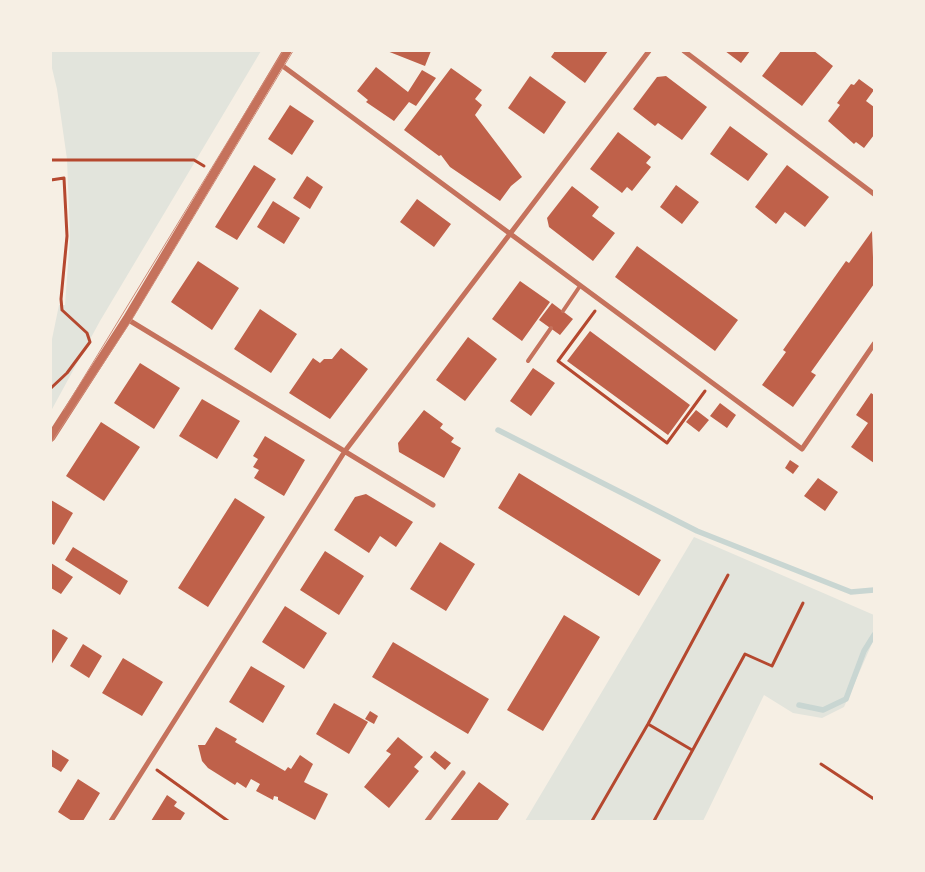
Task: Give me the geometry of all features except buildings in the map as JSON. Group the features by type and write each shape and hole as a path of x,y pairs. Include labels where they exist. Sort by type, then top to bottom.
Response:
{"street":[{"path":"51,437 127,319 287,51"},
{"path":"111,821 345,451 648,51"},
{"path":"684,51 874,194"},
{"path":"280,64 802,449 874,344"},
{"path":"127,319 433,505"},
{"path":"426,821 463,773"}],"lane":[{"path":"562,311 580,286"},
{"path":"528,361 551,328"}],"path":[{"path":"51,160 194,160 215,172"},
{"path":"51,180 64,178 67,236 61,299 62,310 87,333 90,342 67,373 51,388"},
{"path":"602,301 558,360 667,444 712,383"},
{"path":"592,821 648,724 728,575"},
{"path":"654,821 745,654 772,666 803,603"},
{"path":"648,724 692,750"},
{"path":"148,764 228,821"},
{"path":"821,764 874,800"}],"shaded area":[{"path":"51,51 261,51 100,321 51,411 51,344 59,305 65,305 70,237 67,159 57,89 51,64"},
{"path":"694,537 874,615 874,639 844,707 822,718 793,713 764,695 703,821 525,821"}],"waterway":[{"path":"498,430 697,531 851,592 874,590"},
{"path":"799,705 823,710 846,699 864,651 874,635"}],"tram line":[{"path":"64,410 283,51"},
{"path":"51,443 131,321 293,51"}]}
